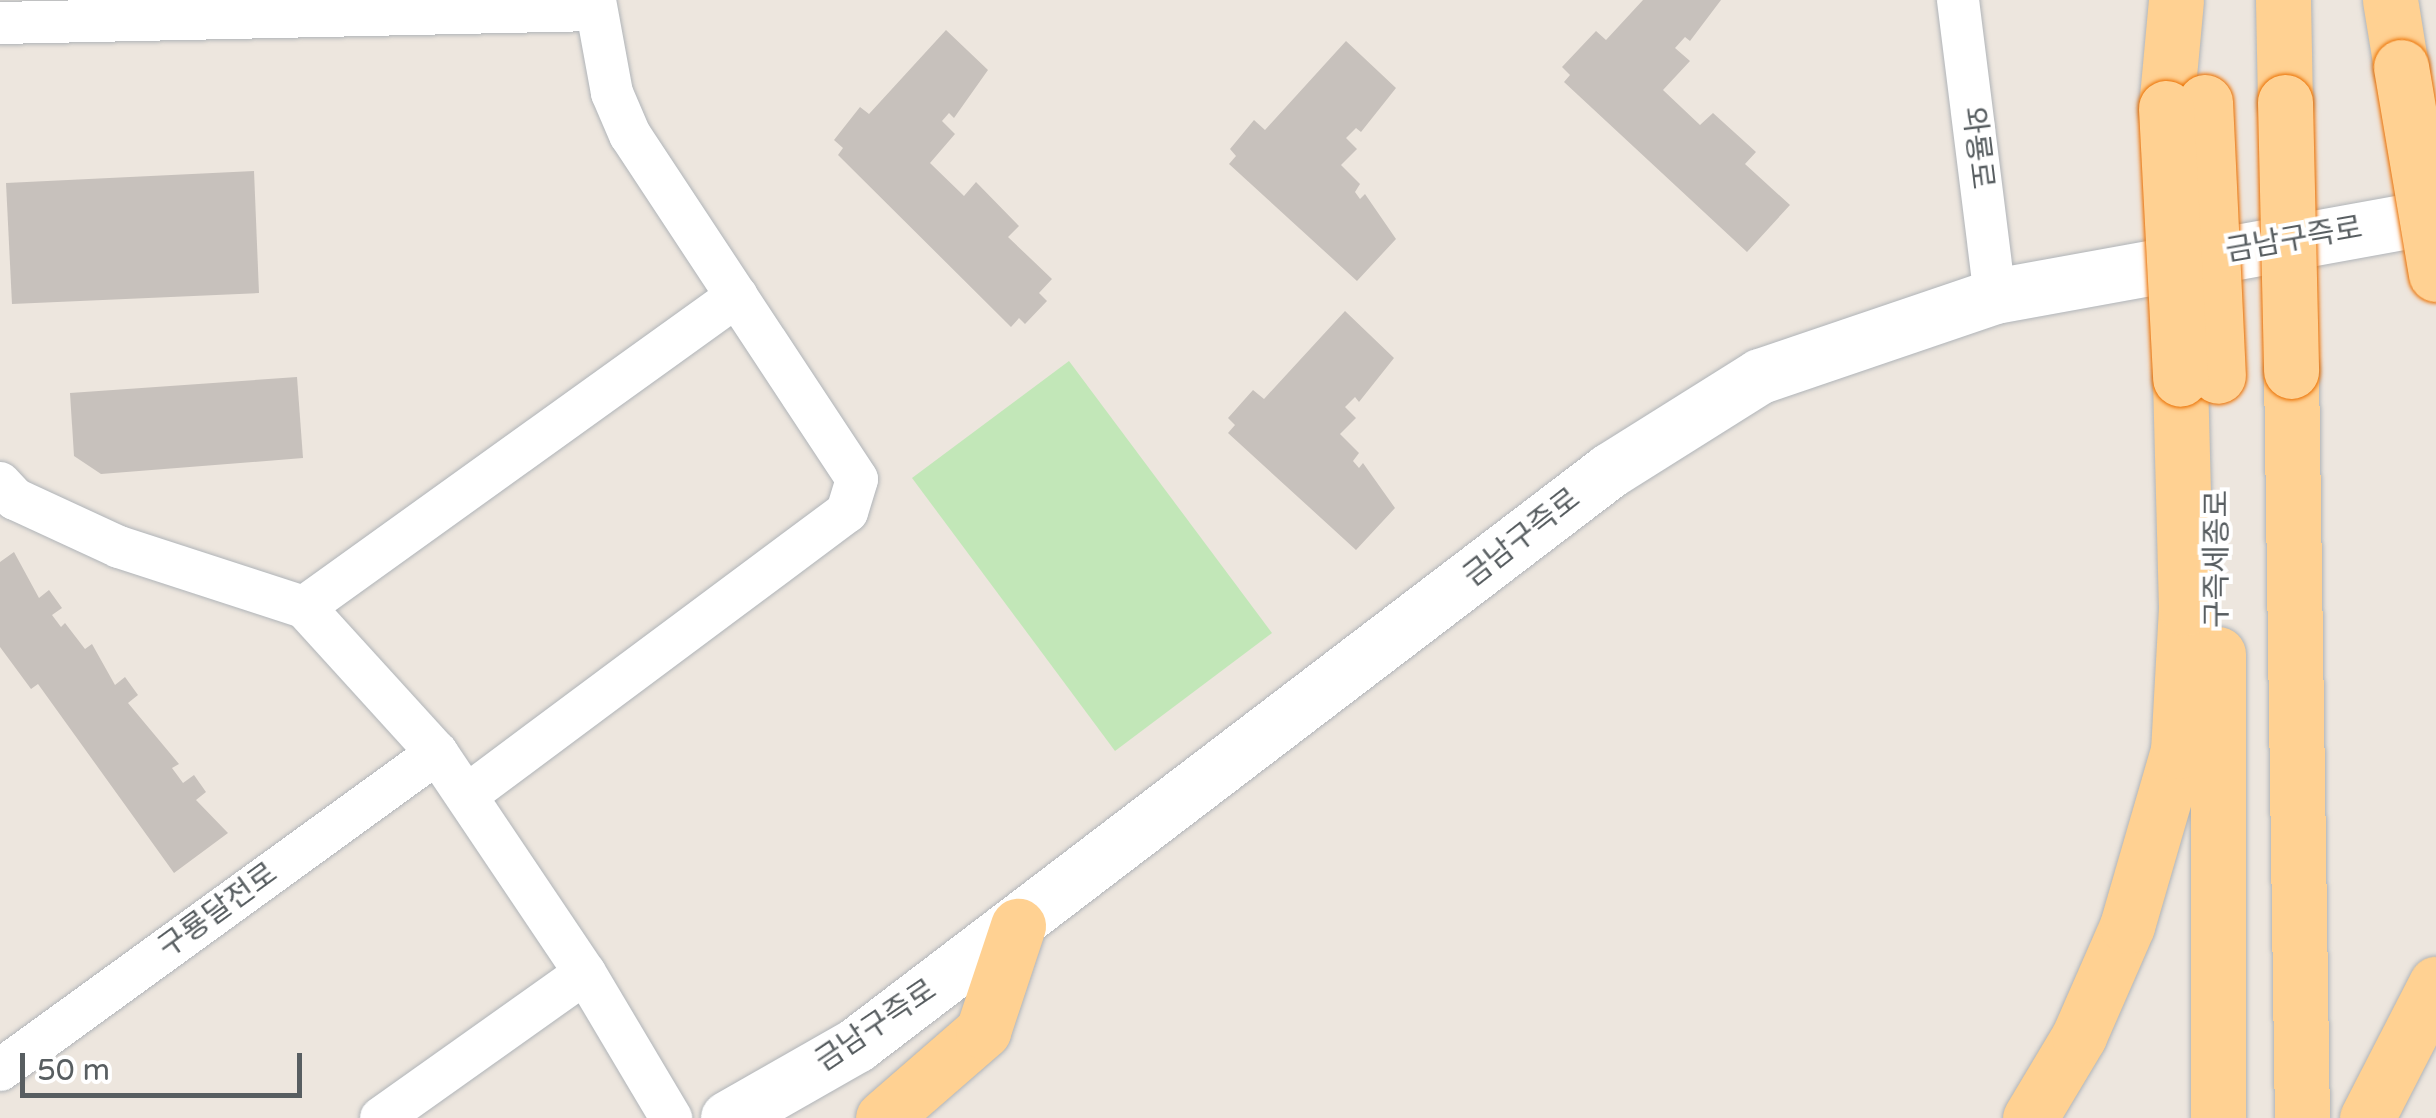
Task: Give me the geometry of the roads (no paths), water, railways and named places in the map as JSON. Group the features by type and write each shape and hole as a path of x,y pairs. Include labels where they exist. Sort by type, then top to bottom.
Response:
{"highway":[{"path":"2030,1118 2079,1036 2127,926 2178,750 2199,377 2186,105 2176,0"},
{"path":"2186,105 2204,0"},
{"path":"2283,0 2302,1118"},
{"path":"2390,0 2436,274"},
{"name":"구즉세종로","path":"2199,377 2218,1118"},
{"path":"883,1118 983,1032 1018,926"},
{"path":"2367,1118 2436,984"}],"main road":[{"name":"금남구즉로","path":"728,1118 856,1044 1018,926 1610,470 1760,376 1995,296 2436,216"}],"street":[{"name":"와룡로","path":"1958,0 1995,296"},
{"path":"0,23 596,5 612,94 630,134 857,479 848,512 467,795"},
{"path":"304,607 737,296"},
{"path":"0,483 15,499 120,547 304,607 437,753 584,973 671,1118"},
{"name":"구룡달전로","path":"0,1070 437,753"},
{"path":"381,1118 584,973"}]}
